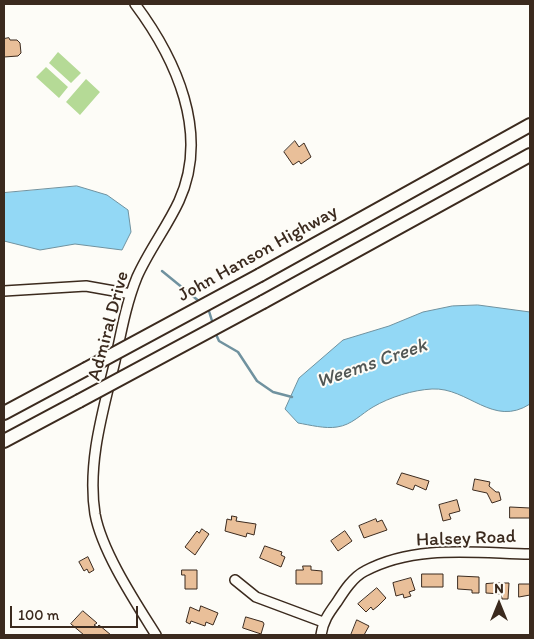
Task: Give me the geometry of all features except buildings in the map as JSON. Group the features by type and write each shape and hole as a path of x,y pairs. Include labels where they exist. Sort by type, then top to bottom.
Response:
{"highway":[{"name":"John Hanson Highway","path":"4,413 530,125"},
{"path":"4,441 263,302 530,154"}],"street":[{"name":"Admiral Drive","path":"136,4 151,26 180,85 190,119 191,150 187,179 179,200 143,264 131,294 98,439 93,491 95,515 104,543 156,635"},
{"path":"4,291 86,286 131,294"},
{"name":"Halsey Road","path":"321,635 323,622 346,588 364,572 392,560 426,553 530,554"},
{"path":"235,580 256,597 323,622"}],"green space":[{"path":"58,52 81,73 71,83 49,63"},
{"path":"46,67 68,87 59,98 36,77"},
{"path":"86,79 100,92 80,115 66,102"}],"water":[{"path":"77,186 107,195 128,210 131,232 122,250 75,244 40,250 4,241 4,193"},
{"name":"Weems Creek","path":"478,305 530,312 530,404 517,410 504,412 445,390 432,389 409,392 394,397 373,407 347,424 332,427 298,423 285,409 299,378 343,340 389,326 423,312 452,306"}],"waterway":[{"name":"Weems Creek","path":"162,271 200,302"},
{"name":"Weems Creek","path":"208,308 213,324"},
{"name":"Weems Creek","path":"215,332 219,341 238,352 257,381 273,392 292,397"}]}
